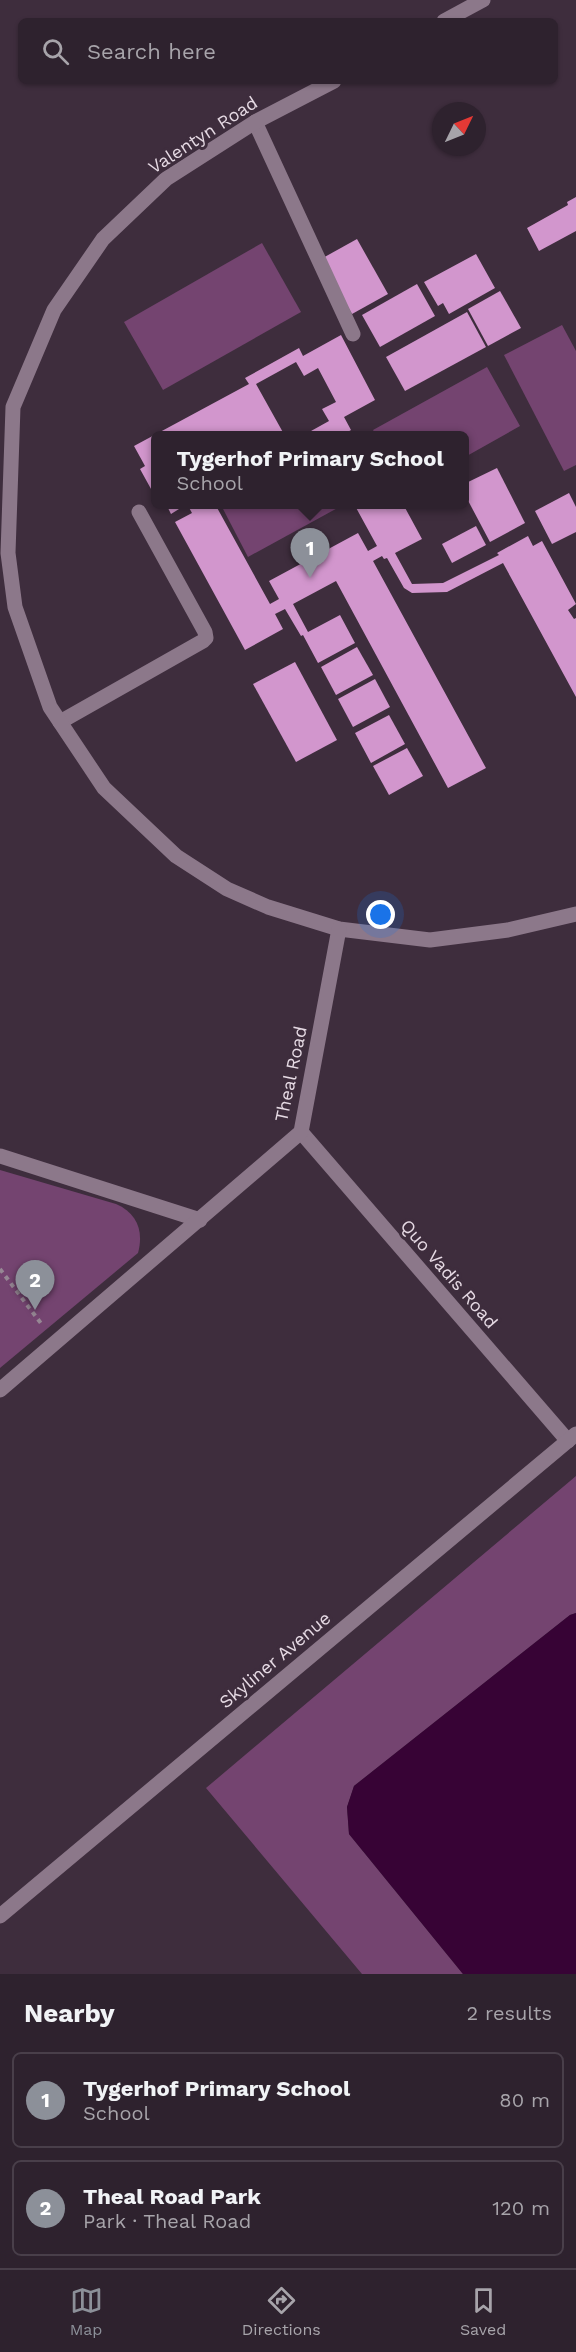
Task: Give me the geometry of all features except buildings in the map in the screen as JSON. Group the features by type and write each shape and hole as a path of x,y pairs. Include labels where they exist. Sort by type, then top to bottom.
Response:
{"street":[{"path":"450,18 483,0"},
{"name":"Valentyn Road","path":"328,84 255,122 166,179 103,239 54,310 7,406 8,553 15,608 50,707 104,788 177,856 227,889 268,907 339,929 430,940 508,930 576,914"},
{"path":"255,122 354,334"},
{"path":"60,722 206,638 205,632 139,512"},
{"name":"Theal Road","path":"0,1390 301,1132 339,929"},
{"name":"Quo Vadis Road","path":"301,1132 572,1437"},
{"path":"0,1156 200,1220"},
{"name":"Skyliner Avenue","path":"0,1916 572,1437"}],"path":[{"path":"0,1269 56,1342"}],"shaded area":[{"path":"262,243 301,312 163,390 124,322"},
{"path":"562,325 576,351 576,465 564,471 504,355"},
{"path":"487,367 520,426 469,455 469,431 373,430"},
{"path":"223,509 336,509 248,557"},
{"path":"0,1170 116,1204 134,1218 139,1230 140,1245 138,1253 0,1368"},
{"path":"576,1476 576,1613 570,1615 354,1786 347,1807 349,1834 463,1974 362,1974 206,1788"},
{"path":"576,1613 576,1974 463,1974 349,1834 347,1807 354,1786 570,1615"}],"place":[{"name":"Tygerhof Primary School","path":"310,578"},
{"name":"Theal Road Park","path":"35,1310"}]}
